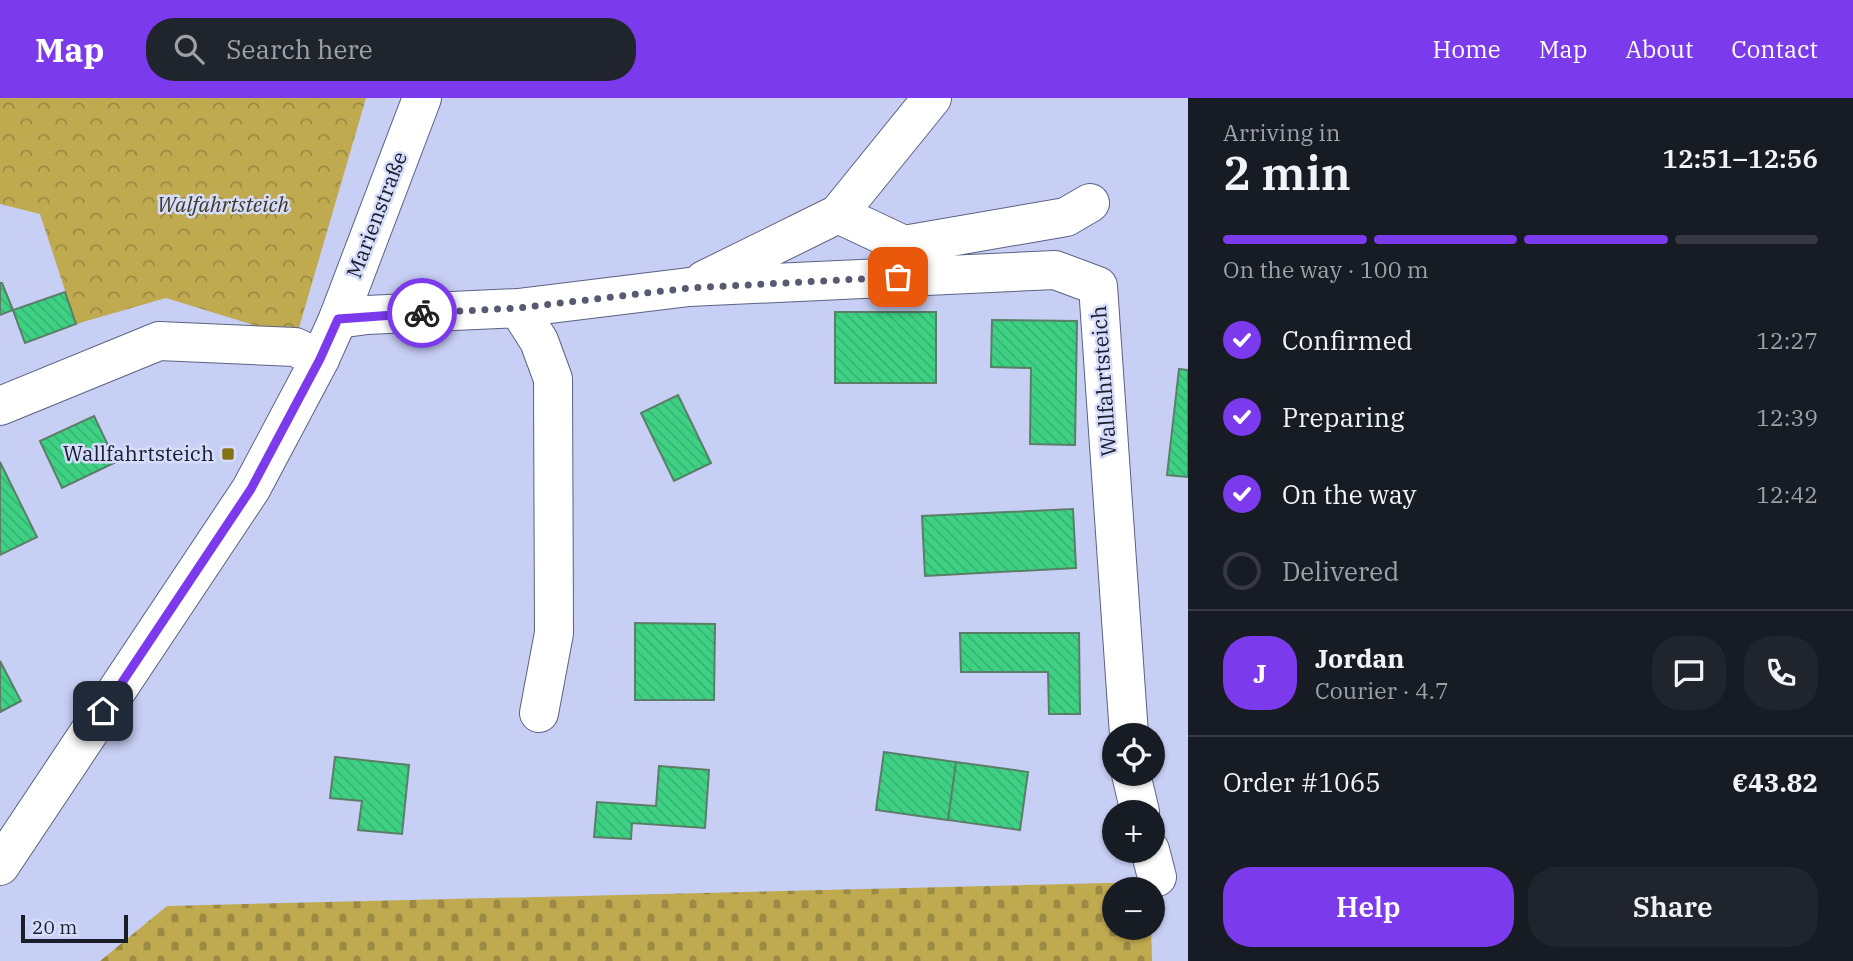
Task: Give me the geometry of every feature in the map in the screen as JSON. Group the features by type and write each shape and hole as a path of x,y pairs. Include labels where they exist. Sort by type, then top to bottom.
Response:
{"street":[{"name":"Marienstraße","path":"0,866 251,489 320,359 338,319 422,98"},
{"path":"689,288 838,214 932,98"},
{"path":"838,214 904,244 1066,217 1090,203"},
{"name":"Wallfahrtsteich","path":"338,319 518,308 689,288 1055,270 1098,286 1128,723"},
{"path":"518,308 539,341 553,379 554,633 539,713"},
{"path":"0,406 159,341 295,347 320,359"}],"green space":[{"name":"Walfahrtsteich","path":"0,98 366,98 296,338 166,298 76,324 40,214 0,204"},
{"path":"1102,883 1102,940 1151,940 1152,961 100,961 167,906"}],"building":[{"path":"0,283 13,310 0,315"},
{"path":"65,292 76,324 25,343 13,310"},
{"path":"835,312 936,312 936,383 835,383"},
{"path":"992,320 1077,321 1075,445 1030,444 1031,368 991,367"},
{"path":"1179,369 1188,370 1188,477 1167,475"},
{"path":"678,395 711,463 674,481 641,413"},
{"path":"94,416 116,462 62,488 40,441"},
{"path":"0,462 37,537 0,555"},
{"path":"1073,509 1076,568 925,576 922,516"},
{"path":"635,623 715,624 714,700 635,700"},
{"path":"960,633 1079,633 1080,714 1049,714 1048,672 961,672"},
{"path":"0,661 21,701 0,712"},
{"path":"884,752 956,762 948,820 876,810"},
{"path":"335,757 409,765 402,834 358,830 362,801 330,798"},
{"path":"956,762 1028,772 1020,830 948,820"},
{"path":"659,766 709,770 705,828 632,823 631,839 594,837 597,802 656,806"}],"way so far":[{"path":"422,313 518,308 689,288 898,277"}],"place":[{"name":"Wallfahrtsteich","path":"228,454"}],"route":[{"path":"103,711 251,489 320,359 338,319 422,313"}]}
